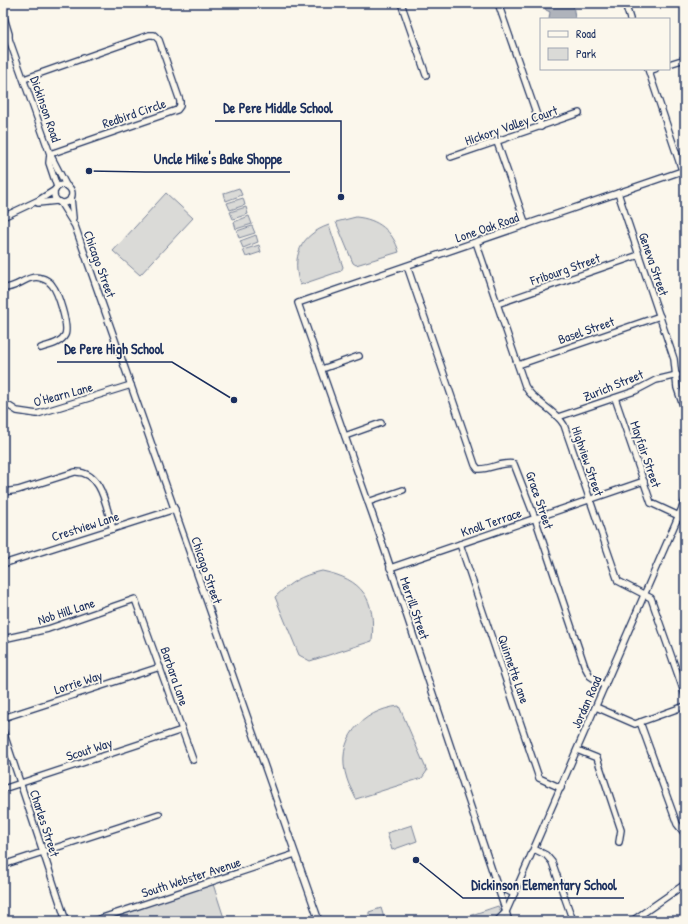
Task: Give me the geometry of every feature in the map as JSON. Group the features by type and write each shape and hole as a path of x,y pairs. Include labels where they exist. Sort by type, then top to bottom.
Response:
{"street":[{"path":"401,3 426,75"},
{"path":"498,3 540,127"},
{"path":"625,3 630,18"},
{"name":"Dickinson Road","path":"3,14 9,38 50,154 66,185"},
{"name":"Dickinson Road","path":"3,30 9,38"},
{"name":"Redbird Circle","path":"24,79 149,35 154,35 159,40 180,101 180,106 177,110 50,154"},
{"path":"670,64 685,59"},
{"path":"648,70 685,179"},
{"name":"Hickory Valley Court","path":"451,158 579,114"},
{"path":"497,142 526,225"},
{"name":"Dickinson Road","path":"50,154 49,163 56,188"},
{"name":"Lone Oak Road","path":"298,303 682,171"},
{"path":"3,218 28,206 56,188 66,185 72,191 71,198 67,202 45,201 28,206"},
{"path":"56,188 54,196 59,201"},
{"name":"Geneva Street","path":"618,194 674,359 677,375 677,388 685,412"},
{"name":"Chicago Street","path":"71,198 75,226 319,921"},
{"name":"Chicago Street","path":"59,201 75,226"},
{"name":"Highview Street","path":"476,242 518,365 530,392 564,425 618,582 645,594"},
{"name":"Fribourg Street","path":"497,304 639,255"},
{"name":"Grace Street","path":"407,266 475,465 478,469 483,470 509,463 514,464 535,518 585,667 590,676 605,686"},
{"path":"3,288 15,286 34,277 45,279 52,285 66,324 66,331 60,341 41,348"},
{"name":"Merrill Street","path":"298,303 368,502 510,921"},
{"name":"Basel Street","path":"518,365 660,316"},
{"path":"322,369 358,356"},
{"name":"Zurich Street","path":"558,418 635,391 656,380 677,375"},
{"name":"O'Hearn Lane","path":"3,402 16,411 37,414 131,385"},
{"name":"Mayfair Street","path":"615,398 651,503 682,516 685,522"},
{"path":"345,436 381,423"},
{"path":"3,492 18,490 75,472 84,472 93,477 98,484 112,529"},
{"name":"Knoll Terrace","path":"390,568 644,481"},
{"path":"368,502 403,490"},
{"name":"Jordan Road","path":"506,912 645,594 682,516 685,500"},
{"name":"Crestview Lane","path":"3,564 175,509"},
{"name":"Quinnette Lane","path":"460,544 539,778 560,788"},
{"path":"645,594 651,598 685,695"},
{"name":"Nob Hill Lane","path":"3,639 48,629 136,600"},
{"name":"Barbara Lane","path":"136,600 193,760"},
{"name":"Lorrie Way","path":"3,718 160,667"},
{"path":"596,707 635,724 685,706"},
{"path":"640,722 676,824 685,834"},
{"name":"Scout Way","path":"3,789 182,730"},
{"name":"Charles Street","path":"3,731 66,921"},
{"path":"577,750 597,758 621,830 619,842"},
{"path":"3,866 159,814"},
{"path":"534,849 546,855 552,862 572,921"},
{"name":"South Webster Avenue","path":"93,921 296,854"},
{"path":"632,921 685,884"},
{"path":"498,886 514,894"},
{"path":"497,921 506,912"}],"green space":[{"path":"239,188 242,195 226,201 224,193"},
{"path":"166,193 193,218 140,275 113,251"},
{"path":"243,198 245,205 230,210 227,203"},
{"path":"246,207 248,214 233,219 230,212"},
{"path":"249,216 252,224 236,229 234,222"},
{"path":"356,217 371,220 384,227 393,238 399,252 356,265 353,263 336,222"},
{"path":"329,225 343,267 341,271 300,285 297,275 297,265 300,248 311,235 319,229"},
{"path":"252,226 255,233 239,238 237,231"},
{"path":"256,235 258,242 243,248 240,241"},
{"path":"259,245 261,252 246,257 243,250"},
{"path":"322,571 348,579 364,593 372,613 372,641 310,661 299,655 275,597 296,580"},
{"path":"399,706 427,771 422,778 356,799 348,782 344,765 344,752 348,740 354,729 373,714"},
{"path":"412,825 417,841 392,850 387,833"},
{"path":"212,881 225,921 93,921"},
{"path":"498,906 502,914 494,921 454,921"},
{"path":"381,908 385,921 369,921 369,912"}],"shaded area":[{"path":"542,3 573,3 575,18 549,18 550,12 546,10"}],"place":[{"name":"Uncle Mike's Bake Shoppe","path":"89,171"},
{"name":"De Pere Middle School","path":"341,197"},
{"name":"De Pere High School","path":"234,400"},
{"name":"Dickinson Elementary School","path":"416,860"}]}
